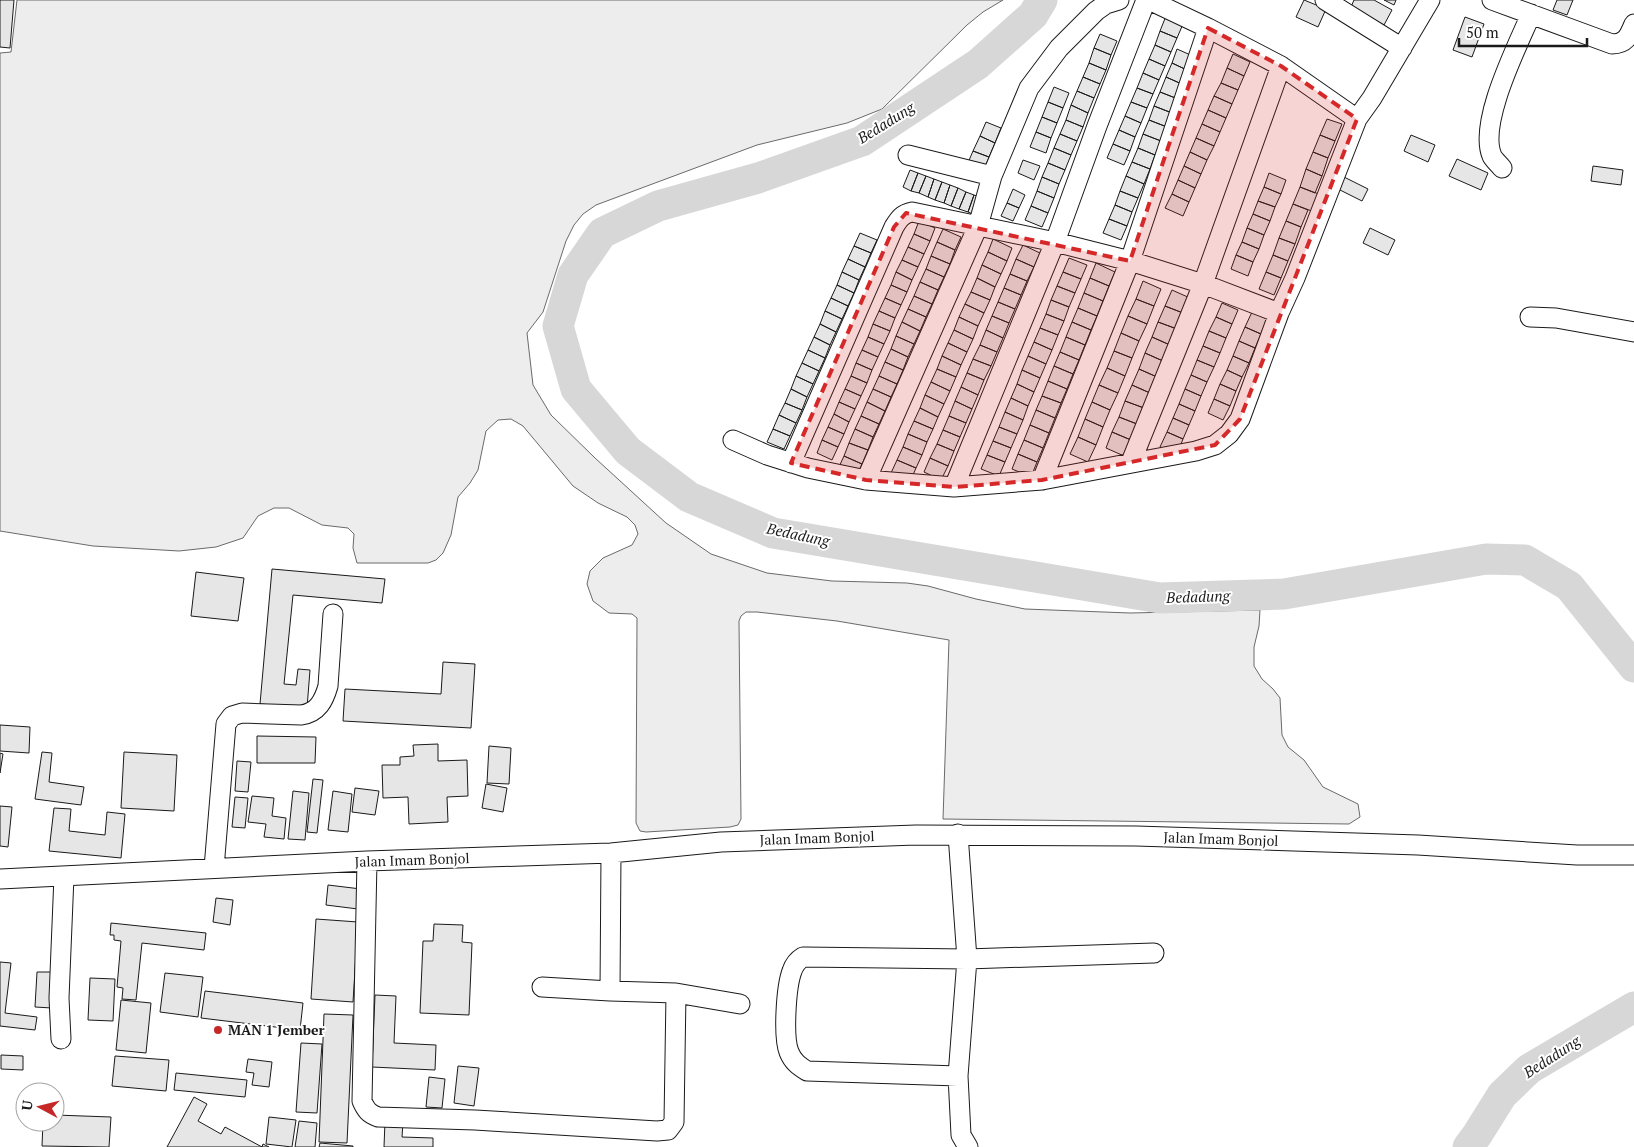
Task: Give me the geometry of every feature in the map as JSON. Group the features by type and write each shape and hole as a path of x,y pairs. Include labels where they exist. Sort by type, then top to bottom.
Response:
{"street":[{"path":"866,480 978,226 992,176 1029,88 1059,48 1106,4 1119,0"},
{"path":"954,487 1055,242 1106,102 1148,0 1208,28 1281,66 1357,119"},
{"path":"1325,0 1402,48"},
{"path":"734,440 767,455 808,468 866,480 954,487 1042,480 1196,451 1215,445 1229,434 1240,419 1279,313 1295,278 1357,119 1372,98 1430,0"},
{"path":"1492,0 1612,44 1620,44 1625,41 1634,24"},
{"path":"1502,168 1492,157 1490,124 1498,92 1531,14"},
{"path":"1042,480 1130,261 1208,28"},
{"path":"1131,462 1203,284 1281,66"},
{"path":"908,155 992,176"},
{"path":"791,463 900,218 906,213 912,212 1055,242 1130,261 1203,284 1279,313"},
{"path":"1530,317 1556,318 1634,332"},
{"path":"214,868 226,724 232,716 242,713 302,715 310,714 318,706 325,696 328,686 333,614"},
{"path":"958,834 967,959 958,1076 962,1135 968,1147"},
{"name":"Jalan Imam Bonjol","path":"0,879 367,861 611,853 721,842 851,836 958,834 1136,836 1418,845 1577,855 1634,855"},
{"path":"610,991 611,853"},
{"path":"367,861 362,1101 366,1110 371,1115 378,1117 668,1130 674,1122 676,993"},
{"path":"61,1039 59,998 64,876"},
{"path":"958,1076 807,1070 798,1066 788,1050 786,1041 788,988 792,972 798,960 803,957 967,959 1154,953"},
{"path":"542,987 676,993 740,1004"}],"highlighted area":[{"path":"1208,28 1281,66 1357,119 1240,419 1215,445 1042,480 954,487 866,480 791,463 894,227 906,213 1130,261"}],"shaded area":[{"path":"17,0 1003,0 983,12 967,25 882,109 847,123 757,145 596,205 583,214 574,225 566,241 543,312 527,333 533,385 551,415 666,523 711,554 767,573 832,581 907,583 928,586 976,599 1025,609 1130,613 1260,610 1259,626 1254,647 1254,666 1262,679 1280,698 1282,735 1288,747 1304,760 1323,787 1358,804 1360,817 1349,824 943,819 949,640 837,621 746,612 739,621 741,819 738,825 730,827 640,831 636,823 637,618 632,614 609,613 593,601 587,584 590,571 603,558 632,545 638,534 635,525 627,517 598,503 573,486 523,426 511,419 498,420 486,431 478,470 458,497 451,535 443,553 436,560 428,563 357,563 353,548 354,534 348,528 322,525 289,508 274,508 258,516 243,538 216,547 179,551 93,546 0,531 0,53 11,52"}],"building":[{"path":"0,0 14,0 10,48 0,47"},
{"path":"1304,0 1326,9 1318,27 1296,17"},
{"path":"1354,0 1374,0 1392,10 1384,25 1351,7"},
{"path":"1384,0 1396,0 1394,5"},
{"path":"1557,0 1573,0 1567,15 1553,10"},
{"path":"1166,16 1183,24 1177,38 1160,31"},
{"path":"1465,17 1484,24 1472,57 1453,50"},
{"path":"1160,31 1177,38 1171,52 1155,45"},
{"path":"1100,34 1117,41 1111,55 1094,48"},
{"path":"1155,45 1171,52 1165,66 1149,59"},
{"path":"1094,48 1111,55 1106,70 1089,63"},
{"path":"1177,49 1195,57 1189,71 1172,63"},
{"path":"1233,54 1250,62 1244,76 1227,68"},
{"path":"1149,59 1165,66 1159,80 1143,73"},
{"path":"1089,63 1106,70 1100,84 1083,77"},
{"path":"1172,63 1189,71 1184,85 1166,77"},
{"path":"1227,68 1244,76 1238,90 1221,83"},
{"path":"1143,73 1159,80 1153,94 1137,88"},
{"path":"1083,77 1100,84 1094,98 1077,91"},
{"path":"1166,77 1184,85 1178,99 1160,92"},
{"path":"1221,83 1238,90 1232,104 1214,96"},
{"path":"1054,87 1069,93 1063,108 1048,102"},
{"path":"1137,88 1153,94 1147,108 1131,102"},
{"path":"1077,91 1094,98 1088,113 1071,105"},
{"path":"1160,92 1178,99 1172,113 1154,106"},
{"path":"1214,96 1232,104 1226,118 1208,110"},
{"path":"1048,102 1063,108 1057,123 1042,117"},
{"path":"1131,102 1147,108 1141,123 1125,116"},
{"path":"1071,105 1088,113 1083,127 1066,120"},
{"path":"1154,106 1172,113 1167,127 1149,120"},
{"path":"1208,110 1226,118 1220,132 1202,124"},
{"path":"1125,116 1141,123 1135,137 1119,130"},
{"path":"1042,117 1057,123 1051,138 1036,132"},
{"path":"1327,119 1342,124 1335,141 1320,135"},
{"path":"1066,120 1083,127 1077,141 1060,134"},
{"path":"1149,120 1167,127 1161,141 1143,134"},
{"path":"986,122 1001,128 995,143 980,136"},
{"path":"1202,124 1220,132 1214,146 1196,138"},
{"path":"1119,130 1135,137 1130,151 1113,144"},
{"path":"1036,132 1051,138 1046,153 1030,147"},
{"path":"1060,134 1077,141 1071,155 1054,148"},
{"path":"1143,134 1161,141 1155,155 1138,148"},
{"path":"1320,135 1335,141 1328,158 1313,152"},
{"path":"1411,135 1435,145 1428,162 1404,151"},
{"path":"980,136 995,143 989,157 973,151"},
{"path":"1196,138 1214,146 1207,160 1190,152"},
{"path":"1113,144 1130,151 1124,165 1107,158"},
{"path":"1054,148 1071,155 1065,170 1048,163"},
{"path":"1138,148 1155,155 1150,169 1132,162"},
{"path":"973,151 989,157 983,172 967,165"},
{"path":"1190,152 1207,160 1201,174 1184,166"},
{"path":"1313,152 1328,158 1322,176 1306,169"},
{"path":"1457,159 1488,173 1481,190 1449,176"},
{"path":"1023,160 1040,166 1034,180 1018,173"},
{"path":"1132,162 1150,169 1144,184 1126,176"},
{"path":"1048,163 1065,170 1059,184 1042,177"},
{"path":"1184,166 1201,174 1195,188 1178,180"},
{"path":"1593,166 1623,170 1621,185 1591,181"},
{"path":"1306,169 1322,176 1315,193 1300,187"},
{"path":"910,170 918,173 911,191 903,187"},
{"path":"918,173 926,176 919,193 911,191"},
{"path":"1269,173 1286,180 1281,194 1264,187"},
{"path":"1340,175 1368,189 1362,201 1334,187"},
{"path":"926,176 934,179 928,197 919,193"},
{"path":"1126,176 1144,184 1138,198 1120,191"},
{"path":"1042,177 1059,184 1054,198 1037,191"},
{"path":"934,179 942,182 935,200 928,197"},
{"path":"1178,180 1195,188 1189,202 1172,194"},
{"path":"942,182 950,185 944,203 935,200"},
{"path":"950,185 958,188 951,206 944,203"},
{"path":"1264,187 1281,194 1275,207 1258,201"},
{"path":"1300,187 1324,196 1317,213 1293,204"},
{"path":"958,188 966,192 959,209 951,206"},
{"path":"1013,189 1025,195 1019,208 1007,203"},
{"path":"1037,191 1054,198 1048,213 1031,206"},
{"path":"1120,191 1138,198 1132,212 1115,205"},
{"path":"966,192 974,195 968,212 959,209"},
{"path":"1172,194 1189,202 1183,216 1165,208"},
{"path":"974,195 982,198 975,215 968,212"},
{"path":"1258,201 1275,207 1270,221 1253,214"},
{"path":"1007,203 1019,208 1013,221 1001,216"},
{"path":"1293,204 1308,210 1301,227 1286,221"},
{"path":"1115,205 1132,212 1127,226 1109,219"},
{"path":"1031,206 1048,213 1042,227 1025,220"},
{"path":"1253,214 1270,221 1264,235 1247,228"},
{"path":"1109,219 1127,226 1121,240 1103,233"},
{"path":"919,221 935,228 930,241 914,234"},
{"path":"1286,221 1301,227 1295,244 1279,238"},
{"path":"1247,228 1264,235 1259,249 1242,242"},
{"path":"1370,228 1395,240 1388,255 1363,243"},
{"path":"943,229 961,237 955,250 937,242"},
{"path":"860,233 877,240 871,253 854,246"},
{"path":"914,234 930,241 924,254 908,247"},
{"path":"1279,238 1295,244 1288,261 1273,255"},
{"path":"993,239 1012,248 1007,261 988,252"},
{"path":"937,242 955,250 950,264 931,256"},
{"path":"1242,242 1259,249 1253,262 1236,255"},
{"path":"1023,245 1040,253 1034,267 1016,259"},
{"path":"854,246 871,253 865,267 848,259"},
{"path":"908,247 924,254 918,267 902,260"},
{"path":"988,252 1007,261 1001,274 982,265"},
{"path":"1236,255 1253,262 1248,276 1231,269"},
{"path":"1273,255 1288,261 1281,278 1266,272"},
{"path":"931,256 950,264 944,277 926,269"},
{"path":"1069,258 1087,265 1081,279 1063,272"},
{"path":"848,259 865,267 859,280 842,272"},
{"path":"1016,259 1034,267 1027,281 1010,274"},
{"path":"902,260 918,267 912,280 896,272"},
{"path":"1096,263 1115,272 1109,286 1090,278"},
{"path":"982,265 1001,274 995,287 977,278"},
{"path":"926,269 944,277 938,290 920,282"},
{"path":"842,272 859,280 854,293 837,285"},
{"path":"896,272 912,280 907,292 891,285"},
{"path":"1063,272 1081,279 1075,293 1057,286"},
{"path":"1266,272 1281,278 1274,295 1259,289"},
{"path":"1010,274 1027,281 1021,295 1004,288"},
{"path":"977,278 995,287 990,300 971,292"},
{"path":"1090,278 1109,286 1103,301 1084,293"},
{"path":"1143,281 1161,289 1154,306 1136,299"},
{"path":"920,282 938,290 932,304 914,296"},
{"path":"837,285 854,293 848,306 831,298"},
{"path":"891,285 907,292 901,305 885,298"},
{"path":"1057,286 1075,293 1069,307 1051,300"},
{"path":"1004,288 1021,295 1015,309 998,302"},
{"path":"1172,290 1190,298 1183,313 1165,306"},
{"path":"971,292 990,300 984,313 965,304"},
{"path":"1084,293 1103,301 1097,316 1078,308"},
{"path":"914,296 932,304 926,317 908,309"},
{"path":"831,298 848,306 842,319 825,311"},
{"path":"885,298 901,305 895,318 879,311"},
{"path":"1136,299 1154,306 1147,324 1128,316"},
{"path":"1051,300 1069,307 1064,321 1046,314"},
{"path":"998,302 1015,309 1009,323 992,316"},
{"path":"1222,303 1238,310 1232,324 1216,317"},
{"path":"965,304 984,313 978,326 959,317"},
{"path":"1165,306 1183,313 1177,329 1158,322"},
{"path":"1078,308 1097,316 1091,330 1072,322"},
{"path":"908,309 926,317 920,331 902,322"},
{"path":"825,311 842,319 836,332 820,324"},
{"path":"879,311 895,318 890,331 873,324"},
{"path":"1252,312 1267,319 1261,334 1245,327"},
{"path":"1046,314 1064,321 1058,335 1040,328"},
{"path":"992,316 1009,323 1003,338 986,330"},
{"path":"1128,316 1147,324 1139,341 1121,333"},
{"path":"959,317 978,326 973,339 954,330"},
{"path":"1216,317 1232,324 1226,338 1209,331"},
{"path":"902,322 920,331 914,344 896,336"},
{"path":"1072,322 1091,330 1085,345 1066,337"},
{"path":"1158,322 1177,329 1170,345 1152,337"},
{"path":"820,324 836,332 830,345 814,337"},
{"path":"873,324 890,331 884,344 868,337"},
{"path":"1245,327 1261,334 1255,348 1239,341"},
{"path":"1040,328 1058,335 1052,350 1034,342"},
{"path":"954,330 973,339 967,352 948,343"},
{"path":"986,330 1003,338 997,352 980,345"},
{"path":"1209,331 1226,338 1220,353 1203,346"},
{"path":"1121,333 1139,341 1132,358 1114,351"},
{"path":"896,336 914,344 908,357 891,349"},
{"path":"814,337 830,345 825,358 808,350"},
{"path":"868,337 884,344 878,357 862,350"},
{"path":"1066,337 1085,345 1079,360 1060,352"},
{"path":"1152,337 1170,345 1163,361 1145,353"},
{"path":"1239,341 1255,348 1249,363 1233,356"},
{"path":"1034,342 1052,350 1046,364 1028,356"},
{"path":"948,343 967,352 961,365 942,356"},
{"path":"980,345 997,352 991,366 973,359"},
{"path":"1203,346 1220,353 1214,367 1197,360"},
{"path":"891,349 908,357 903,370 885,362"},
{"path":"808,350 825,358 819,371 802,363"},
{"path":"862,350 878,357 872,370 856,363"},
{"path":"1114,351 1132,358 1125,376 1107,368"},
{"path":"1060,352 1079,360 1073,374 1054,366"},
{"path":"1145,353 1163,361 1157,377 1139,369"},
{"path":"942,356 961,365 956,377 937,369"},
{"path":"1028,356 1046,364 1040,378 1022,370"},
{"path":"1233,356 1249,363 1242,377 1227,370"},
{"path":"973,359 991,366 984,380 967,373"},
{"path":"1197,360 1214,367 1207,382 1191,375"},
{"path":"885,362 903,370 897,384 879,376"},
{"path":"802,363 819,371 813,384 796,376"},
{"path":"856,363 872,370 867,383 851,376"},
{"path":"1054,366 1073,374 1067,389 1048,381"},
{"path":"1107,368 1125,376 1118,393 1099,385"},
{"path":"937,369 956,377 950,391 931,382"},
{"path":"1139,369 1157,377 1150,393 1132,385"},
{"path":"1022,370 1040,378 1034,392 1017,384"},
{"path":"1227,370 1242,377 1236,391 1220,384"},
{"path":"967,373 984,380 978,395 961,387"},
{"path":"1191,375 1207,382 1201,396 1185,389"},
{"path":"796,376 813,384 807,397 791,389"},
{"path":"851,376 867,383 861,396 845,389"},
{"path":"879,376 897,384 891,397 873,389"},
{"path":"1048,381 1067,389 1061,403 1042,396"},
{"path":"931,382 950,391 944,404 925,395"},
{"path":"1017,384 1034,392 1028,406 1011,398"},
{"path":"1220,384 1236,391 1230,406 1214,399"},
{"path":"1099,385 1118,393 1110,410 1092,402"},
{"path":"1132,385 1150,393 1144,408 1125,401"},
{"path":"961,387 978,395 972,409 955,401"},
{"path":"791,389 807,397 802,410 785,403"},
{"path":"845,389 861,396 855,409 839,402"},
{"path":"873,389 891,397 885,411 867,402"},
{"path":"1185,389 1201,396 1195,411 1179,404"},
{"path":"925,395 944,404 938,417 920,408"},
{"path":"1042,396 1061,403 1055,418 1036,410"},
{"path":"1011,398 1028,406 1023,420 1005,412"},
{"path":"1214,399 1230,406 1223,420 1208,413"},
{"path":"955,401 972,409 966,423 949,416"},
{"path":"1125,401 1144,408 1137,424 1119,417"},
{"path":"839,402 855,409 849,422 834,414"},
{"path":"867,402 885,411 879,424 861,416"},
{"path":"1092,402 1110,410 1103,427 1085,419"},
{"path":"785,403 802,410 796,423 779,415"},
{"path":"1179,404 1195,411 1189,425 1173,418"},
{"path":"920,408 938,417 933,429 914,421"},
{"path":"1036,410 1055,418 1049,433 1030,425"},
{"path":"1005,412 1023,420 1017,434 999,427"},
{"path":"834,414 849,422 844,434 828,427"},
{"path":"779,415 796,423 790,436 773,429"},
{"path":"861,416 879,424 873,437 855,429"},
{"path":"949,416 966,423 960,437 943,430"},
{"path":"1119,417 1137,424 1131,440 1112,432"},
{"path":"1173,418 1189,425 1183,439 1167,432"},
{"path":"1085,419 1103,427 1096,445 1078,437"},
{"path":"914,421 933,429 927,442 908,434"},
{"path":"1030,425 1049,433 1043,448 1024,440"},
{"path":"828,427 844,434 838,447 822,440"},
{"path":"999,427 1017,434 1011,448 993,441"},
{"path":"773,429 790,436 784,449 767,442"},
{"path":"855,429 873,437 868,450 849,443"},
{"path":"943,430 960,437 954,451 937,444"},
{"path":"1112,432 1131,440 1124,456 1106,448"},
{"path":"1167,432 1183,439 1177,454 1160,447"},
{"path":"908,434 927,442 922,455 903,447"},
{"path":"1078,437 1096,445 1088,462 1070,454"},
{"path":"822,440 838,447 832,460 817,453"},
{"path":"1024,440 1043,448 1037,462 1018,454"},
{"path":"993,441 1011,448 1005,462 987,455"},
{"path":"849,443 868,450 862,464 844,456"},
{"path":"937,444 954,451 948,466 930,458"},
{"path":"903,447 922,455 916,468 897,460"},
{"path":"1018,454 1037,462 1031,477 1012,469"},
{"path":"987,455 1005,462 999,476 981,469"},
{"path":"844,456 862,464 856,477 838,469"},
{"path":"930,458 948,466 941,480 924,472"},
{"path":"897,460 916,468 910,482 891,473"},
{"path":"272,569 385,579 382,603 293,595 284,684 296,685 298,669 310,670 307,708 260,704"},
{"path":"196,572 244,578 238,621 191,616"},
{"path":"443,662 475,664 471,728 343,721 345,689 441,694"},
{"path":"0,725 30,727 29,753 0,751"},
{"path":"257,736 316,737 315,763 257,763"},
{"path":"438,744 438,761 467,760 468,796 447,797 448,822 409,824 408,797 383,798 382,765 400,765 400,757 414,756 413,745"},
{"path":"489,746 511,748 509,784 487,783"},
{"path":"42,752 52,753 49,782 84,787 81,805 35,799"},
{"path":"124,752 177,755 174,811 121,808"},
{"path":"0,753 3,754 0,773"},
{"path":"237,761 251,762 248,792 235,791"},
{"path":"313,779 323,780 317,833 307,832"},
{"path":"486,784 507,788 503,812 482,808"},
{"path":"355,788 379,791 375,815 352,812"},
{"path":"293,791 309,793 305,840 288,839"},
{"path":"333,791 352,794 348,832 328,830"},
{"path":"252,796 274,798 272,816 286,818 284,839 264,837 266,824 248,822"},
{"path":"235,797 248,798 245,828 232,827"},
{"path":"0,806 12,807 8,847 0,846"},
{"path":"54,808 71,809 69,831 105,835 107,812 125,814 121,858 49,851"},
{"path":"328,885 361,889 358,909 326,905"},
{"path":"216,898 233,900 230,925 213,922"},
{"path":"316,919 358,922 353,1002 311,999"},
{"path":"111,923 206,933 204,950 142,943 136,1000 122,999 123,988 117,987 121,941 114,940 114,935 110,935"},
{"path":"434,924 463,925 462,942 472,943 469,1015 420,1013 423,941 433,941"},
{"path":"0,962 11,963 5,1013 37,1017 35,1030 0,1026"},
{"path":"37,972 54,972 52,1008 35,1007"},
{"path":"165,973 203,977 198,1017 160,1012"},
{"path":"90,978 115,979 113,1021 88,1020"},
{"path":"205,991 303,1003 300,1030 201,1018"},
{"path":"375,995 396,996 394,1043 436,1045 435,1070 372,1067"},
{"path":"121,1000 151,1003 146,1053 116,1050"},
{"path":"324,1014 353,1015 347,1143 319,1142"},
{"path":"301,1043 322,1044 317,1113 296,1112"},
{"path":"1,1055 23,1056 23,1070 1,1069"},
{"path":"115,1056 169,1060 166,1091 112,1086"},
{"path":"248,1059 272,1062 269,1087 252,1085 254,1073 246,1072"},
{"path":"458,1066 479,1068 474,1106 454,1103"},
{"path":"176,1073 247,1080 245,1097 174,1090"},
{"path":"429,1077 445,1079 442,1108 426,1107"},
{"path":"194,1097 207,1104 198,1121 221,1134 225,1127 262,1147 167,1147"},
{"path":"65,1115 111,1117 109,1147 42,1146 43,1132 65,1132"},
{"path":"269,1117 296,1120 292,1147 266,1144"},
{"path":"299,1121 317,1123 315,1147 295,1147"},
{"path":"385,1121 403,1122 402,1137 433,1138 433,1147 384,1147"},
{"path":"320,1143 353,1146 353,1147 319,1147"}],"waterway":[{"name":"Bedadung","path":"1042,0 1033,15 978,64 862,141 758,178 658,206 602,233 573,275 558,326 576,389 628,451 689,497 773,533 1160,598 1284,594 1486,559 1525,560 1569,586 1634,667"},
{"name":"Bedadung","path":"1468,1147 1502,1095 1529,1069 1634,1007"}],"place":[{"name":"MAN 1 Jember","path":"218,1030"}]}
